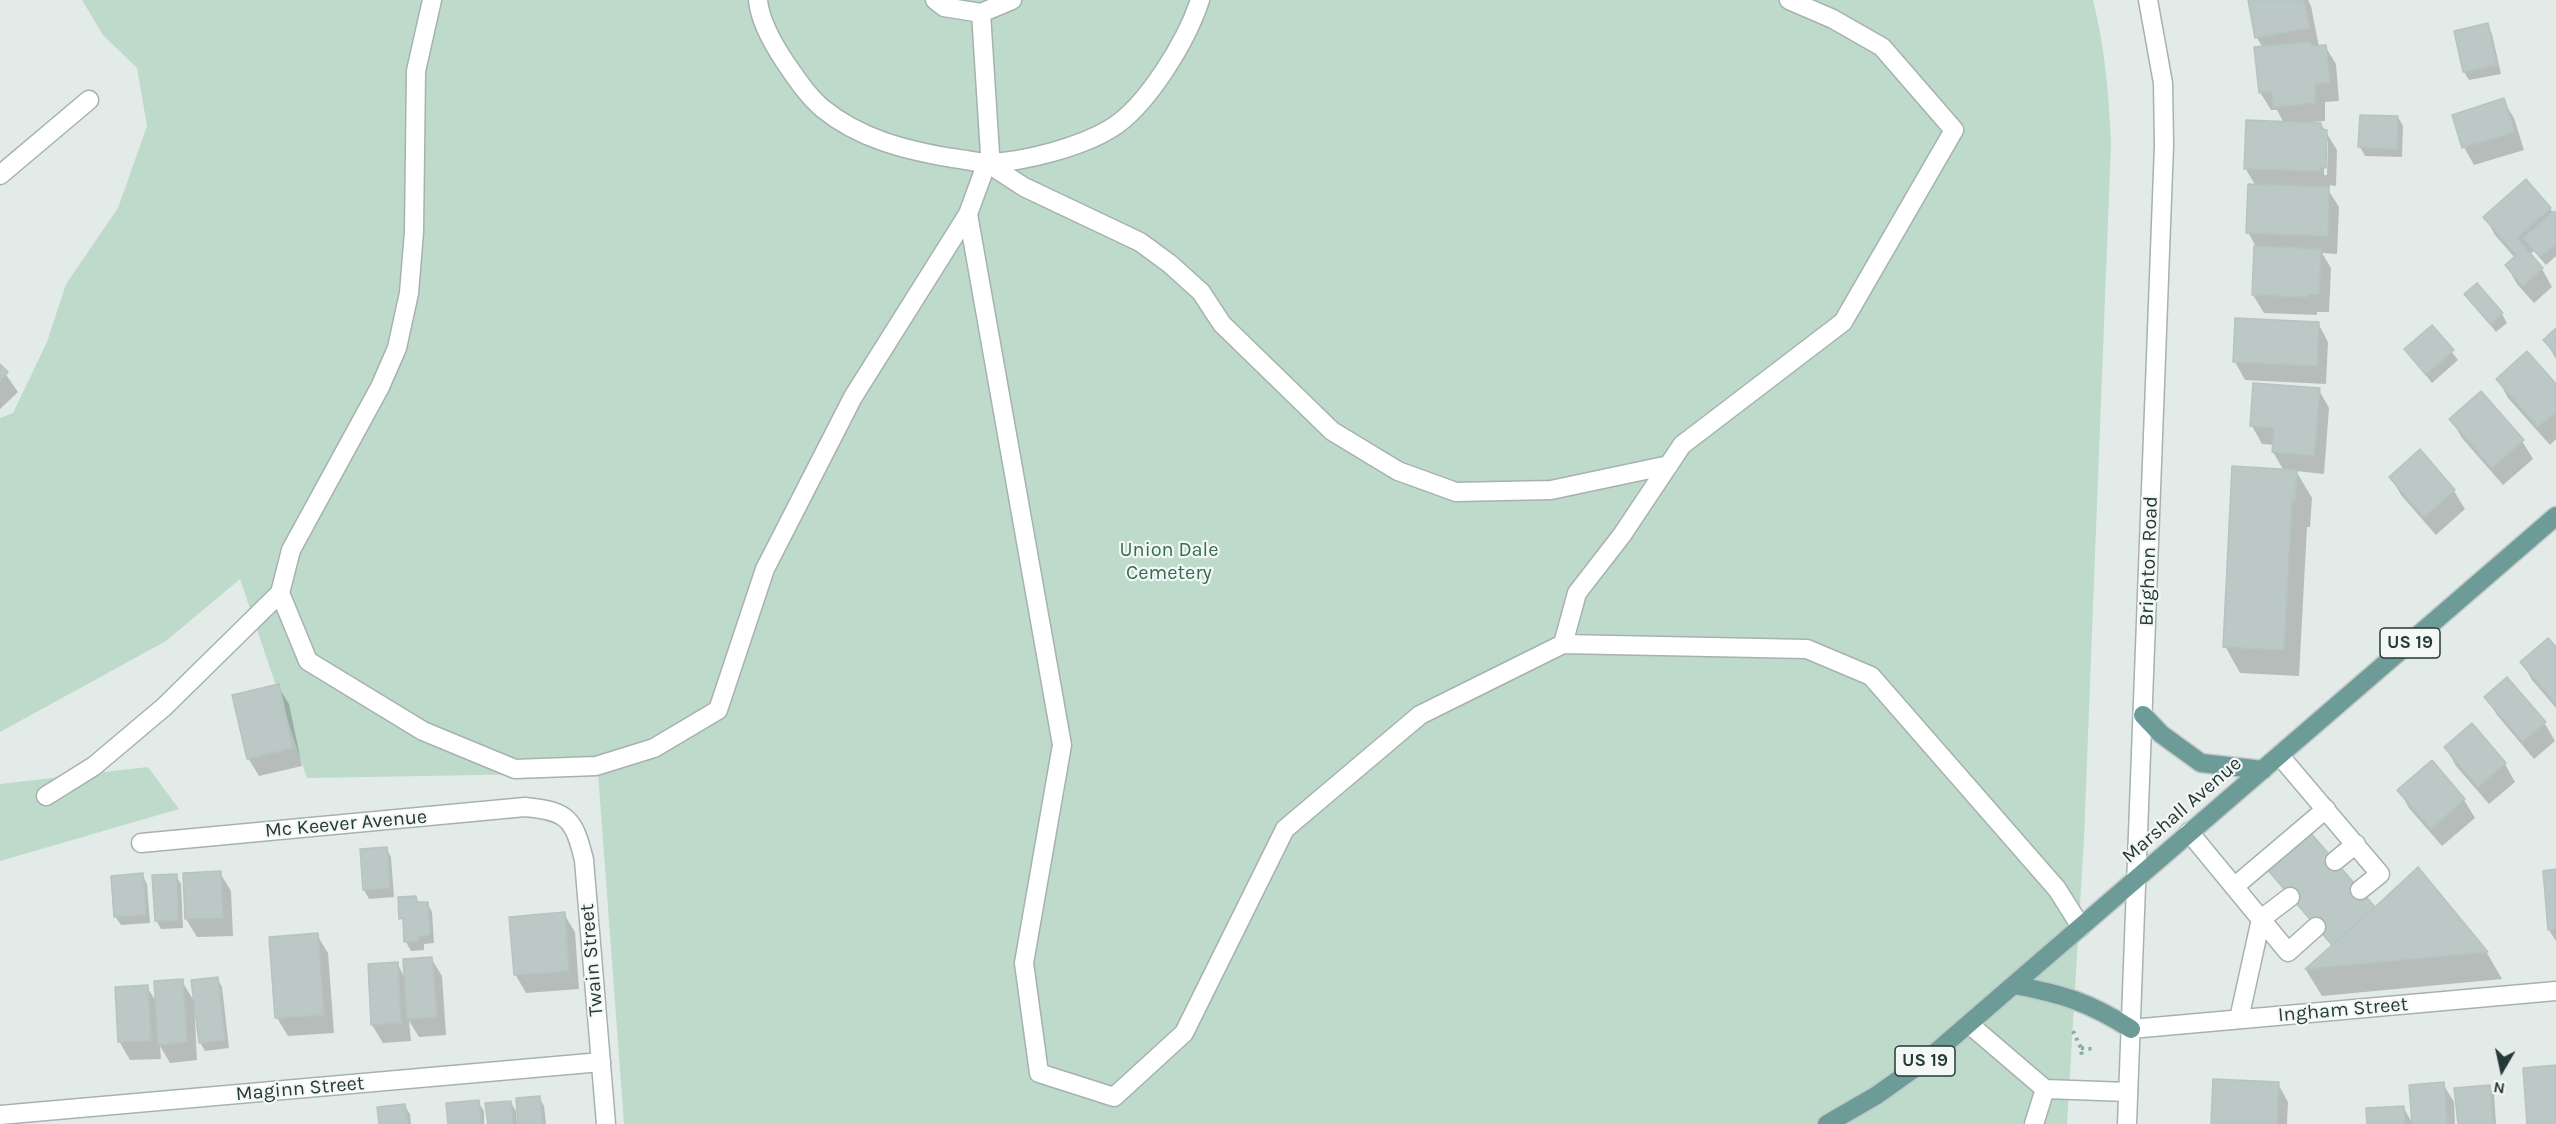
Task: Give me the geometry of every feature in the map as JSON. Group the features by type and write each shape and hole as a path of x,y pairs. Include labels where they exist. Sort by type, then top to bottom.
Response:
{"main road":[{"name":"Marshall Avenue","path":"1827,1124 1894,1083 1929,1058 2555,518"},
{"path":"2143,715 2161,734 2201,763 2263,770"},
{"path":"2014,985 2053,992 2080,1000 2131,1029"}],"street":[{"path":"46,796 94,766 164,707 280,593 291,550 380,387 397,348 409,293 414,232 416,72 432,0"},
{"path":"758,0 759,9 775,46 798,81 822,107 860,133 894,147 987,163 1054,152 1111,129 1136,108 1169,65 1200,0"},
{"path":"935,0 944,7 981,14 1012,0"},
{"path":"1563,644 1577,593 1622,535 1682,445 1843,322 1954,130 1882,47 1833,19 1789,0"},
{"name":"Brighton Road","path":"2127,1124 2164,145 2163,83 2148,0"},
{"path":"280,593 308,661 423,730 515,769 596,766 654,748 718,710 765,569 775,549 853,397 968,214 990,154 981,14"},
{"path":"0,175 89,100"},
{"path":"987,163 1024,187 1140,242 1170,264 1202,292 1222,324 1332,430 1398,471 1456,492 1551,490 1669,465"},
{"path":"968,214 1062,746 1024,963 1039,1073 1114,1098 1184,1033 1285,829 1420,715 1563,644 1807,649 1871,676 2057,889 2081,927"},
{"path":"2280,756 2380,874 2360,890"},
{"name":"Mc Keever Avenue","path":"141,843 525,807 550,809"},
{"name":"Twain Street","path":"550,809 567,819 578,835 584,860 606,1124"},
{"path":"2234,887 2326,809"},
{"path":"2189,832 2288,952 2316,927"},
{"path":"2335,861 2356,844"},
{"path":"2239,1020 2261,919 2290,897"},
{"name":"Ingham Street","path":"2131,1029 2556,991"},
{"path":"1969,1023 2044,1089 2128,1092"},
{"name":"Maginn Street","path":"0,1115 601,1062"},
{"path":"2034,1124 2044,1089"}],"path":[{"path":"2069,1023 2081,1048 2082,1059"},
{"path":"2081,1048 2093,1049"}],"green space":[{"name":"Union Dale Cemetery","path":"82,0 2093,0 2106,72 2111,144 2084,838 2067,1124 624,1124 598,773 307,778 240,579 166,641 0,732 0,418 13,413 47,342 66,284 118,208 147,126 137,68 103,35"},
{"path":"148,767 179,809 0,861 0,784"}],"building":[{"path":"2248,0 2304,0 2310,28 2255,38"},
{"path":"2488,23 2497,65 2463,72 2454,31"},
{"path":"2311,42 2311,46 2326,45 2330,83 2315,84 2315,103 2273,107 2272,91 2259,93 2254,47"},
{"path":"2504,98 2515,132 2462,148 2452,115"},
{"path":"2360,115 2398,116 2397,149 2358,147"},
{"path":"2246,120 2321,123 2321,129 2327,130 2326,168 2320,167 2320,171 2244,169"},
{"path":"2526,179 2551,208 2517,238 2543,268 2523,286 2505,265 2516,255 2483,217"},
{"path":"2248,184 2329,187 2328,236 2246,233"},
{"path":"2554,211 2556,214 2556,244 2540,257 2523,238"},
{"path":"2254,246 2321,249 2319,295 2307,294 2307,297 2252,295"},
{"path":"2477,283 2503,313 2490,324 2464,294"},
{"path":"2235,318 2319,322 2317,366 2233,362"},
{"path":"2432,325 2454,350 2426,375 2404,349"},
{"path":"2556,328 2556,354 2543,340"},
{"path":"2527,351 2556,384 2556,412 2538,427 2496,379"},
{"path":"0,364 8,372 0,381"},
{"path":"2253,383 2320,388 2314,456 2272,452 2274,428 2250,426"},
{"path":"2481,391 2524,440 2492,468 2449,419"},
{"path":"2420,449 2455,490 2424,517 2389,477"},
{"path":"2232,466 2297,470 2295,500 2292,500 2284,650 2223,647"},
{"path":"2548,638 2556,647 2556,704 2520,662"},
{"path":"2507,677 2546,722 2523,742 2484,697"},
{"path":"279,684 293,748 247,759 232,695"},
{"path":"2472,723 2506,763 2478,787 2444,747"},
{"path":"2432,760 2465,799 2431,829 2397,790"},
{"path":"2309,831 2375,907 2332,945 2266,868"},
{"path":"387,847 390,888 363,890 360,849"},
{"path":"2418,867 2488,952 2305,969 2375,907"},
{"path":"2556,869 2556,929 2548,930 2543,871"},
{"path":"221,871 223,918 185,919 183,873"},
{"path":"143,873 146,915 114,917 111,876"},
{"path":"177,874 178,920 155,921 152,875"},
{"path":"416,896 417,902 428,902 430,935 419,936 419,941 404,942 403,918 399,919 398,897"},
{"path":"565,912 569,971 514,975 509,917"},
{"path":"318,933 324,1015 275,1018 269,937"},
{"path":"432,957 437,1017 407,1019 403,959"},
{"path":"398,962 401,1023 371,1025 368,964"},
{"path":"218,977 225,1040 199,1043 191,980"},
{"path":"183,979 187,1042 158,1045 154,981"},
{"path":"148,985 151,1041 118,1042 115,987"},
{"path":"2556,1065 2556,1124 2527,1124 2523,1068"},
{"path":"2213,1079 2279,1082 2277,1124 2211,1124"},
{"path":"2444,1082 2447,1124 2412,1124 2409,1085"},
{"path":"2490,1085 2493,1124 2458,1124 2454,1088"},
{"path":"540,1096 543,1124 518,1124 516,1098"},
{"path":"479,1100 481,1124 448,1124 446,1103"},
{"path":"511,1101 513,1124 488,1124 485,1103"},
{"path":"405,1104 408,1124 379,1124 377,1107"},
{"path":"2404,1106 2405,1124 2367,1124 2366,1108"}]}
